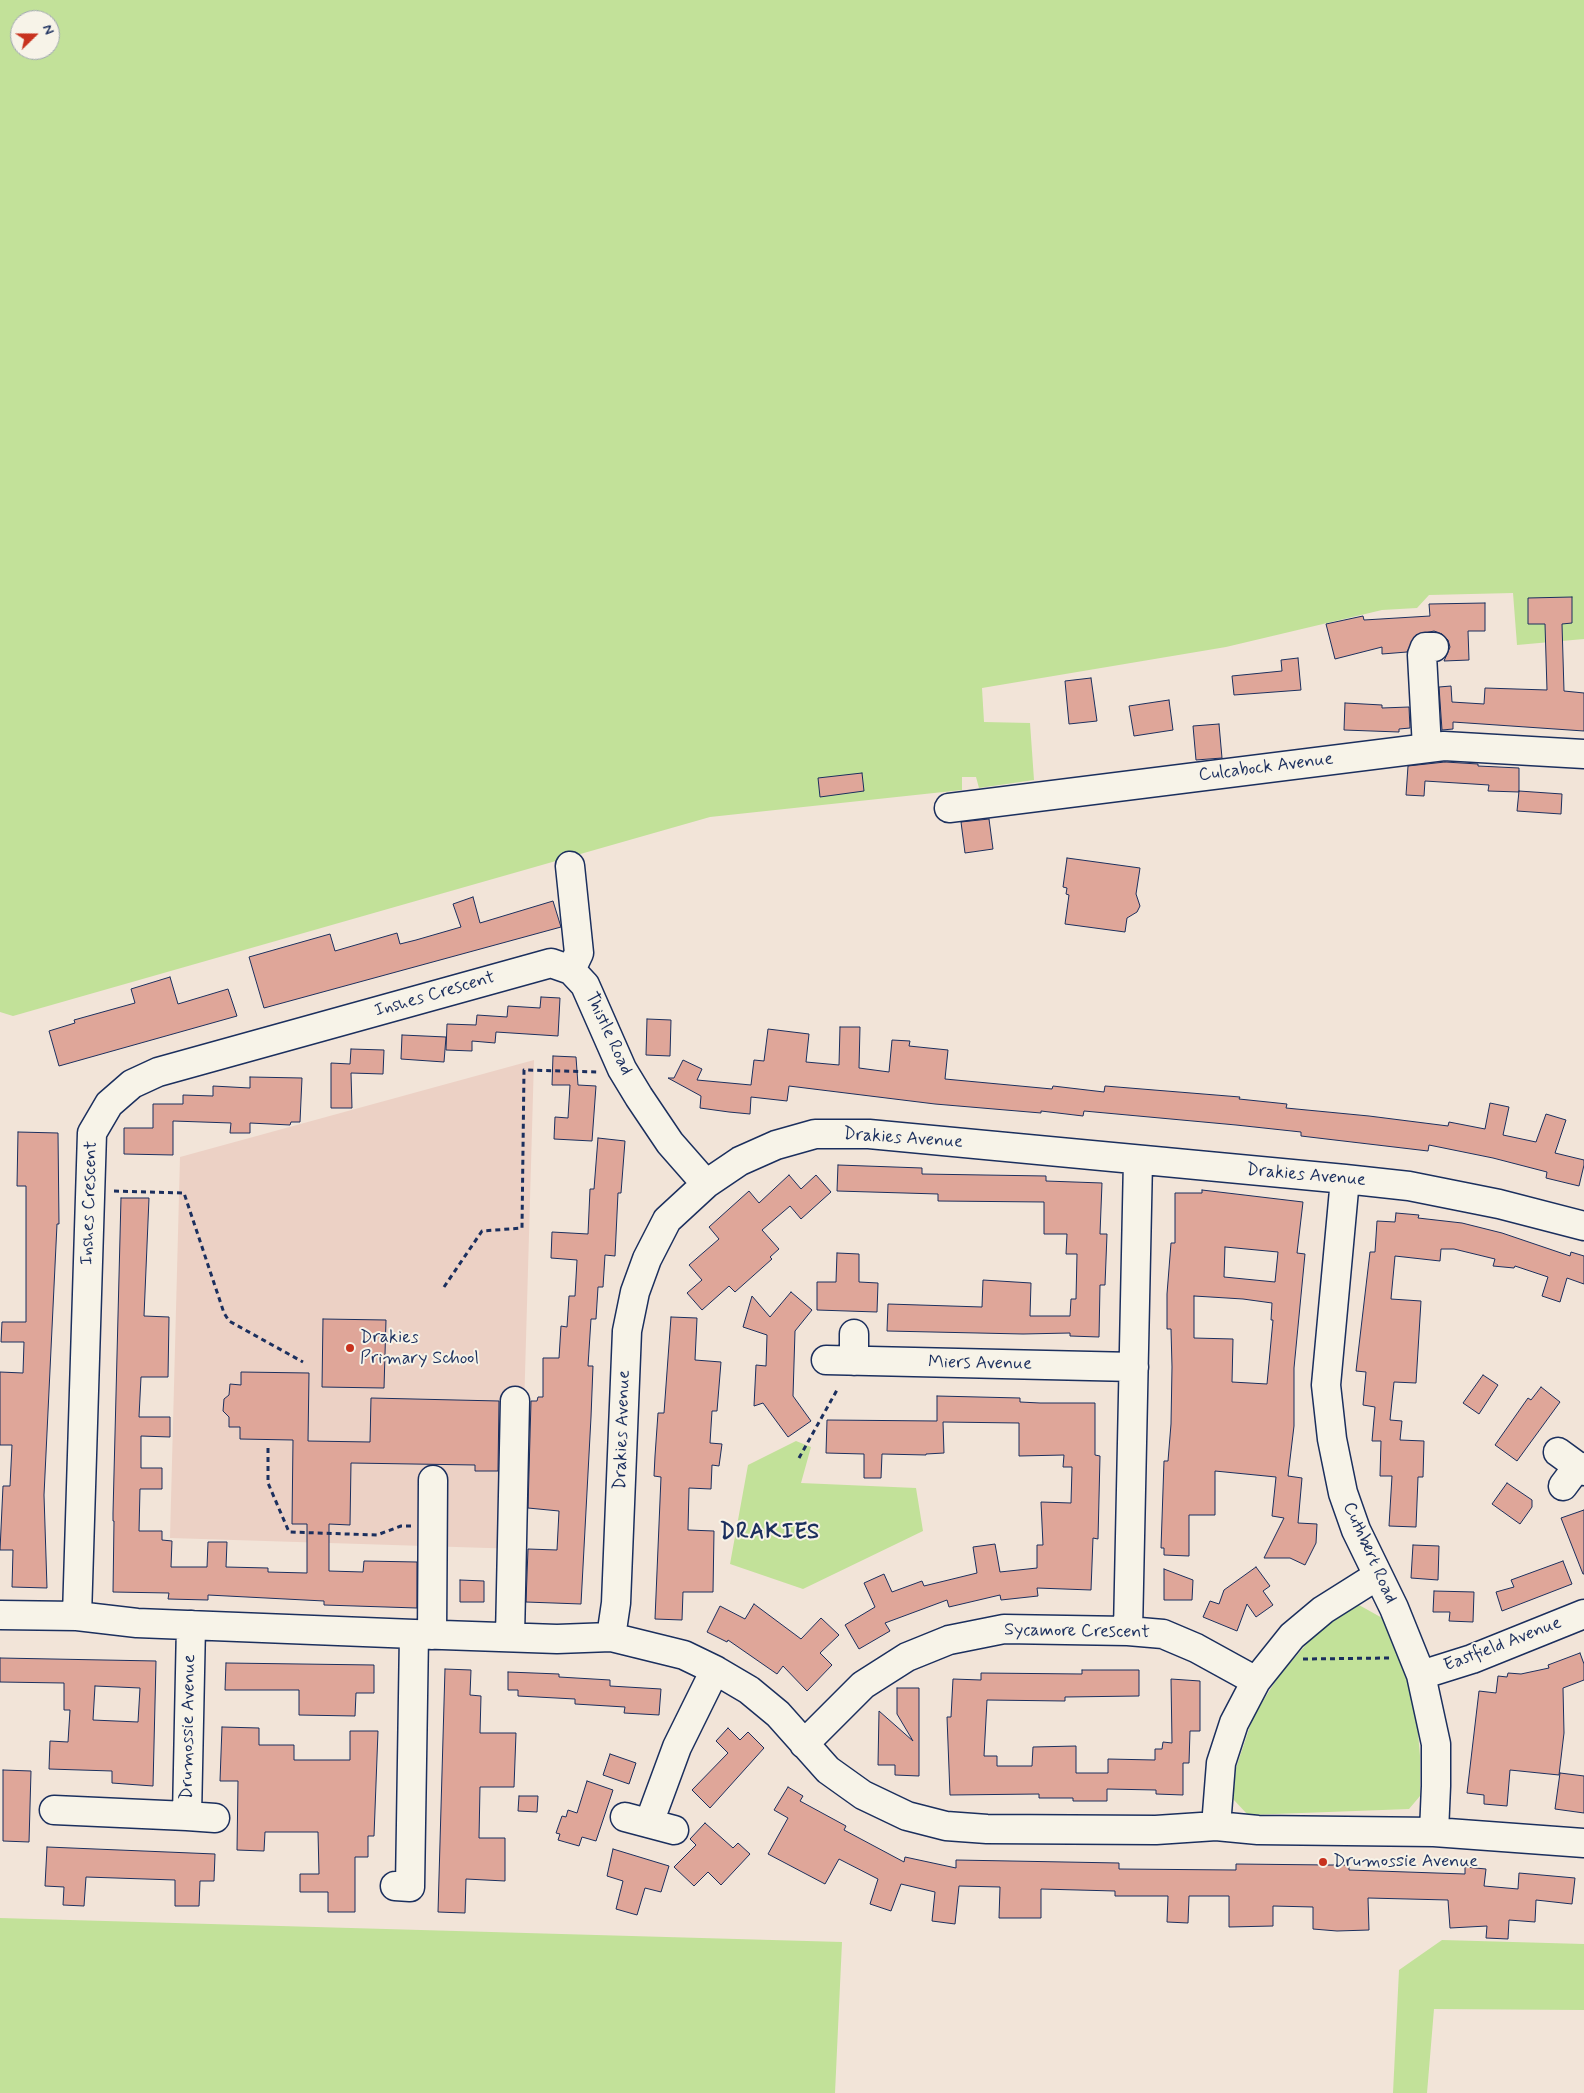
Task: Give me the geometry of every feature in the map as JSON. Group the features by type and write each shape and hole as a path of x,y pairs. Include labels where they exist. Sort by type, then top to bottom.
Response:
{"street":[{"path":"1427,748 1422,655 1425,647 1434,647"},
{"name":"Culcabock Avenue","path":"949,808 1444,746 1584,754"},
{"path":"570,866 578,953 572,970"},
{"name":"Inshes Crescent","path":"77,1616 92,1133 109,1104 132,1084 158,1072 551,963 572,970"},
{"name":"Thistle Road","path":"572,970 586,985 622,1069 670,1143 706,1184"},
{"name":"Drakies Avenue","path":"611,1637 616,1604 627,1331 635,1292 647,1258 667,1220 706,1184 740,1160 776,1145 815,1134 869,1134 1409,1186 1499,1204 1584,1226"},
{"path":"1128,1630 1138,1160"},
{"name":"Cuthbert Road","path":"1345,1179 1326,1385 1332,1439 1343,1494 1356,1530 1418,1664 1436,1744 1434,1832"},
{"name":"Miers Avenue","path":"826,1360 854,1348 1134,1367"},
{"path":"510,1637 515,1401"},
{"path":"395,1886 410,1887 423,1634 432,1525 433,1480"},
{"path":"1216,1826 1221,1763 1234,1723 1256,1681 1292,1636 1323,1610 1378,1576"},
{"name":"Eastfield Avenue","path":"1418,1664 1472,1659 1584,1614"},
{"path":"0,1615 77,1616 137,1623 423,1634 510,1637 611,1637 684,1656 715,1670 749,1690 778,1714 828,1770 863,1796 907,1816 946,1826 987,1829 1156,1830 1216,1826 1258,1830 1434,1832 1584,1843"},
{"name":"Drumossie Avenue","path":"54,1810 80,1800 187,1816 191,1625"},
{"name":"Sycamore Crescent","path":"804,1744 863,1685 907,1657 950,1640 1004,1629 1128,1630 1163,1634 1196,1648 1256,1681"},
{"path":"650,1823 677,1747 715,1670"},
{"path":"187,1816 215,1818"}],"path":[{"path":"444,1287 482,1230 522,1228 524,1070 610,1073 622,1069"},
{"path":"89,1191 184,1193 224,1313 229,1321 303,1362"},
{"path":"799,1458 837,1390"},
{"path":"268,1448 268,1483 288,1532 377,1535 400,1526 432,1525"},
{"path":"1272,1659 1403,1658 1418,1664"}],"shaded area":[{"name":"Drakies Primary School","path":"534,1060 520,1549 170,1538 180,1157"}],"green space":[{"path":"0,0 1584,0 1584,639 1517,645 1513,593 1429,595 1417,608 1382,610 1226,647 982,688 984,722 1030,723 1034,780 979,788 976,777 962,777 962,790 710,817 13,1016 0,1012"},
{"path":"796,1441 811,1447 801,1483 916,1488 923,1531 803,1589 730,1564 748,1465"},
{"path":"1359,1605 1384,1619 1399,1655 1416,1710 1420,1756 1420,1796 1409,1809 1248,1815 1233,1799 1236,1768 1253,1717 1278,1677 1310,1640 1334,1620 1354,1606"},
{"path":"0,1918 842,1942 835,2093 0,2093"},
{"path":"1442,1940 1584,1944 1584,2010 1434,2009 1427,2093 1393,2093 1399,1970"}],"building":[{"path":"1572,597 1572,623 1562,624 1564,691 1584,693 1584,731 1453,722 1453,729 1442,730 1439,687 1451,686 1452,702 1484,704 1485,688 1547,690 1545,624 1528,624 1528,598"},
{"path":"1485,603 1485,631 1468,631 1469,660 1444,661 1450,647 1448,640 1442,634 1434,631 1416,635 1407,652 1382,654 1382,647 1335,659 1326,624 1363,616 1364,620 1430,616 1429,604"},
{"path":"1298,658 1301,690 1234,695 1232,676 1282,671 1281,660"},
{"path":"1091,678 1097,721 1069,724 1065,681"},
{"path":"1169,700 1173,730 1134,736 1129,706"},
{"path":"1345,703 1382,705 1382,708 1409,707 1410,728 1399,729 1399,732 1344,730"},
{"path":"1219,724 1222,758 1196,760 1193,726"},
{"path":"1445,762 1519,768 1519,792 1488,791 1489,785 1425,781 1424,796 1406,795 1408,766"},
{"path":"862,773 864,791 820,797 818,778"},
{"path":"1519,791 1562,794 1561,814 1517,811"},
{"path":"989,819 993,849 965,853 961,822"},
{"path":"1067,858 1140,868 1136,894 1140,906 1137,912 1127,918 1125,932 1065,924 1069,895 1066,894 1067,888 1063,887"},
{"path":"473,897 480,923 553,901 561,927 264,1008 249,957 330,934 335,951 397,933 400,944 416,940 461,927 453,904"},
{"path":"170,977 178,1004 228,989 237,1016 59,1066 49,1031 75,1023 74,1020 135,1003 131,989"},
{"path":"541,997 560,998 558,1036 496,1032 495,1043 472,1041 472,1051 446,1050 447,1024 476,1025 477,1015 507,1017 508,1006 540,1008"},
{"path":"647,1019 671,1020 670,1056 646,1055"},
{"path":"840,1027 860,1027 859,1068 889,1072 892,1040 910,1041 909,1046 948,1050 945,1079 1052,1089 1053,1086 1104,1092 1105,1086 1240,1097 1239,1099 1287,1104 1286,1108 1448,1126 1449,1122 1485,1129 1490,1103 1509,1107 1503,1135 1536,1142 1546,1114 1566,1120 1555,1153 1584,1160 1584,1165 1579,1186 1546,1178 1547,1172 1493,1158 1429,1145 1428,1151 1301,1136 1301,1132 1236,1125 1084,1111 1083,1116 1041,1111 1041,1113 935,1104 789,1086 787,1101 751,1097 750,1114 700,1108 701,1096 668,1078 674,1078 683,1060 702,1069 697,1080 751,1085 754,1060 764,1061 768,1029 809,1034 806,1062 839,1065"},
{"path":"402,1035 446,1037 444,1062 401,1059"},
{"path":"351,1049 384,1050 383,1074 351,1073 352,1108 331,1108 331,1063 350,1064"},
{"path":"553,1056 576,1057 578,1085 596,1086 592,1141 554,1139 555,1117 568,1118 570,1085 552,1085"},
{"path":"250,1077 302,1078 300,1122 291,1122 290,1125 250,1123 250,1133 230,1133 231,1123 173,1121 173,1155 124,1154 124,1128 153,1128 153,1104 183,1104 183,1095 213,1096 213,1086 250,1088"},
{"path":"18,1132 58,1133 59,1224 57,1224 44,1495 47,1588 12,1587 13,1550 0,1550 3,1486 10,1486 12,1445 0,1445 0,1372 23,1373 24,1342 1,1342 2,1322 26,1322 26,1186 17,1186"},
{"path":"598,1138 625,1141 621,1193 618,1193 615,1256 605,1255 603,1287 598,1287 596,1319 591,1319 588,1366 593,1366 581,1604 526,1602 528,1549 557,1550 559,1511 528,1508 531,1401 537,1401 538,1397 543,1397 543,1358 559,1358 561,1326 567,1327 569,1296 575,1296 577,1260 551,1258 552,1232 588,1234 590,1189 594,1189"},
{"path":"838,1165 922,1168 922,1174 1046,1176 1046,1181 1102,1183 1100,1234 1107,1234 1105,1285 1100,1285 1099,1337 1070,1336 1070,1333 1023,1334 887,1331 888,1304 982,1307 983,1280 1031,1283 1030,1316 1070,1316 1071,1299 1076,1299 1077,1254 1066,1254 1067,1234 1044,1234 1044,1202 938,1201 938,1194 837,1191"},
{"path":"789,1175 801,1189 816,1175 831,1192 801,1219 790,1206 762,1230 779,1249 770,1257 772,1259 735,1292 729,1286 702,1310 687,1293 702,1280 689,1265 719,1239 709,1227 749,1191 759,1203"},
{"path":"1202,1190 1303,1202 1297,1253 1305,1254 1294,1368 1294,1426 1288,1476 1302,1478 1298,1523 1317,1524 1316,1543 1305,1565 1290,1558 1264,1558 1284,1518 1272,1516 1276,1477 1215,1471 1215,1515 1189,1515 1189,1556 1164,1555 1164,1548 1161,1548 1164,1461 1168,1461 1171,1424 1171,1329 1167,1329 1167,1294 1171,1243 1175,1243 1175,1193 1202,1193","holes":["1225,1247 1278,1252 1275,1282 1224,1277","1194,1296 1272,1303 1271,1320 1273,1320 1267,1384 1232,1382 1233,1339 1194,1338"]},
{"path":"121,1198 149,1198 144,1316 169,1317 168,1377 141,1377 139,1417 170,1417 170,1437 141,1436 141,1468 162,1468 162,1489 140,1489 139,1531 162,1531 162,1540 172,1541 171,1567 207,1567 208,1542 227,1542 226,1567 268,1568 268,1572 307,1573 307,1524 292,1524 293,1440 240,1439 240,1427 229,1427 229,1417 223,1411 224,1399 229,1395 230,1384 241,1385 241,1372 309,1373 308,1441 370,1442 371,1398 499,1401 498,1471 475,1471 475,1465 351,1463 350,1525 329,1524 329,1571 363,1572 364,1561 417,1562 417,1608 324,1605 324,1601 208,1595 208,1600 168,1599 169,1593 113,1592 113,1513"},
{"path":"1396,1213 1419,1215 1418,1218 1462,1223 1502,1233 1570,1256 1571,1252 1584,1256 1584,1284 1567,1278 1560,1302 1542,1296 1548,1277 1515,1266 1514,1268 1493,1266 1495,1259 1454,1249 1441,1249 1440,1261 1395,1256 1391,1299 1421,1301 1416,1383 1394,1382 1390,1420 1402,1421 1400,1440 1424,1441 1423,1477 1418,1477 1416,1527 1389,1526 1392,1476 1380,1476 1381,1441 1372,1441 1375,1407 1363,1405 1366,1372 1356,1371 1370,1252 1375,1252 1377,1221 1395,1222"},
{"path":"837,1253 859,1254 859,1282 878,1283 877,1312 817,1310 817,1282 836,1282"},
{"path":"791,1292 812,1310 795,1331 793,1396 811,1421 788,1437 763,1403 754,1406 756,1365 766,1366 767,1335 743,1327 752,1296 770,1317"},
{"path":"671,1317 697,1318 695,1360 721,1362 717,1411 712,1411 710,1443 722,1444 719,1466 712,1465 711,1489 689,1488 688,1530 714,1531 713,1592 683,1592 682,1620 655,1619 661,1477 654,1476 655,1456 658,1413 664,1413"},
{"path":"323,1319 386,1320 384,1388 322,1387"},
{"path":"1483,1375 1498,1385 1479,1414 1463,1403"},
{"path":"1541,1387 1560,1402 1517,1461 1495,1445 1528,1398 1531,1400"},
{"path":"937,1396 1020,1398 1020,1402 1040,1403 1095,1403 1095,1455 1100,1456 1098,1539 1093,1538 1091,1590 1037,1588 1038,1596 1001,1600 1000,1595 949,1607 947,1600 885,1623 890,1631 859,1649 845,1625 875,1607 864,1583 884,1574 892,1592 922,1581 924,1586 977,1573 973,1547 995,1544 1000,1572 1037,1568 1037,1545 1043,1545 1041,1502 1071,1503 1072,1467 1063,1467 1064,1455 1019,1456 1019,1423 943,1422 944,1453 926,1455 882,1454 881,1478 864,1478 864,1454 826,1453 827,1420 937,1421"},
{"path":"1507,1483 1532,1500 1532,1507 1520,1524 1492,1504"},
{"path":"1584,1510 1584,1574 1583,1574 1561,1518"},
{"path":"1413,1545 1439,1546 1438,1580 1411,1578"},
{"path":"1563,1561 1572,1584 1502,1611 1496,1592 1514,1587 1511,1580"},
{"path":"1256,1567 1270,1586 1263,1591 1273,1605 1256,1617 1247,1604 1237,1631 1203,1617 1210,1601 1219,1604 1224,1590"},
{"path":"1164,1569 1193,1580 1192,1600 1164,1600"},
{"path":"460,1580 484,1581 484,1602 460,1602"},
{"path":"1434,1591 1474,1592 1473,1622 1449,1621 1450,1612 1433,1612"},
{"path":"754,1604 801,1639 821,1618 839,1635 820,1653 832,1665 807,1691 783,1666 777,1674 728,1640 727,1642 707,1632 720,1606 745,1619"},
{"path":"1580,1653 1584,1664 1584,1680 1563,1688 1564,1733 1559,1775 1510,1770 1507,1806 1484,1804 1484,1795 1467,1793 1479,1691 1496,1693 1498,1676 1507,1677 1508,1673 1521,1674 1549,1668 1548,1665"},
{"path":"0,1658 156,1661 153,1786 112,1783 112,1771 49,1769 50,1741 68,1742 70,1710 64,1710 64,1683 0,1682","holes":["95,1686 140,1688 138,1722 93,1720"]},
{"path":"226,1663 374,1665 374,1693 356,1693 355,1716 299,1715 299,1690 225,1690"},
{"path":"445,1669 471,1670 470,1695 481,1696 480,1733 516,1733 514,1787 480,1787 479,1838 505,1838 505,1881 466,1879 465,1913 438,1912"},
{"path":"1082,1670 1139,1670 1139,1696 1065,1697 1065,1701 987,1700 984,1756 997,1756 997,1766 1032,1766 1033,1747 1076,1746 1076,1773 1108,1773 1108,1759 1155,1760 1155,1749 1162,1749 1163,1742 1172,1743 1171,1679 1200,1681 1200,1731 1190,1731 1189,1763 1183,1763 1183,1795 1156,1794 1156,1790 1107,1789 1107,1801 1073,1801 1073,1798 1039,1798 1039,1794 950,1795 947,1717 951,1717 953,1679 981,1680 981,1673 1082,1674"},
{"path":"508,1672 559,1674 559,1677 610,1680 610,1686 661,1689 659,1715 624,1713 625,1707 575,1704 575,1699 518,1696 518,1690 508,1690"},
{"path":"897,1688 919,1688 919,1776 895,1775 895,1765 878,1765 879,1711 913,1741 897,1714"},
{"path":"222,1727 259,1728 259,1745 294,1745 294,1760 350,1760 350,1731 378,1731 374,1836 368,1836 368,1857 355,1857 355,1912 328,1912 328,1892 300,1892 300,1874 319,1874 318,1832 265,1832 264,1851 237,1850 238,1781 220,1781"},
{"path":"728,1728 740,1740 748,1732 764,1748 710,1808 692,1790 728,1753 716,1741"},
{"path":"610,1754 636,1763 629,1784 603,1775"},
{"path":"3,1770 31,1771 29,1842 3,1841"},
{"path":"1560,1773 1584,1776 1584,1813 1555,1809"},
{"path":"587,1781 613,1790 596,1841 582,1837 579,1846 558,1840 560,1834 556,1833 562,1816 566,1817 568,1810 577,1813"},
{"path":"788,1787 803,1796 800,1801 846,1826 844,1830 904,1862 905,1857 956,1868 956,1860 1119,1863 1119,1869 1236,1870 1236,1864 1349,1865 1349,1870 1465,1874 1465,1867 1486,1869 1484,1886 1518,1889 1519,1873 1575,1878 1572,1904 1536,1900 1535,1922 1509,1920 1508,1939 1486,1938 1487,1926 1450,1928 1448,1900 1368,1898 1369,1930 1337,1931 1313,1929 1313,1907 1273,1906 1273,1926 1229,1927 1229,1896 1189,1896 1188,1923 1167,1922 1168,1896 1115,1896 1115,1891 1041,1889 1041,1918 999,1918 1000,1887 959,1886 955,1924 932,1921 935,1892 901,1884 891,1911 870,1904 878,1879 839,1859 825,1884 768,1854 788,1818 774,1810"},
{"path":"519,1796 538,1796 537,1812 518,1811"},
{"path":"705,1823 733,1848 738,1843 750,1854 721,1885 708,1872 694,1886 674,1867 696,1845 690,1839"},
{"path":"47,1847 215,1854 214,1881 200,1881 199,1906 175,1906 175,1880 86,1877 84,1906 63,1905 64,1887 45,1886"},
{"path":"613,1849 669,1866 661,1892 645,1888 637,1915 616,1909 623,1881 607,1876"}],"place":[{"name":"Drakies Primary School","path":"350,1348"},
{"name":"Drumossie Avenue","path":"1323,1862"}],"district":[{"name":"DRAKIES","path":"770,1533"}]}
